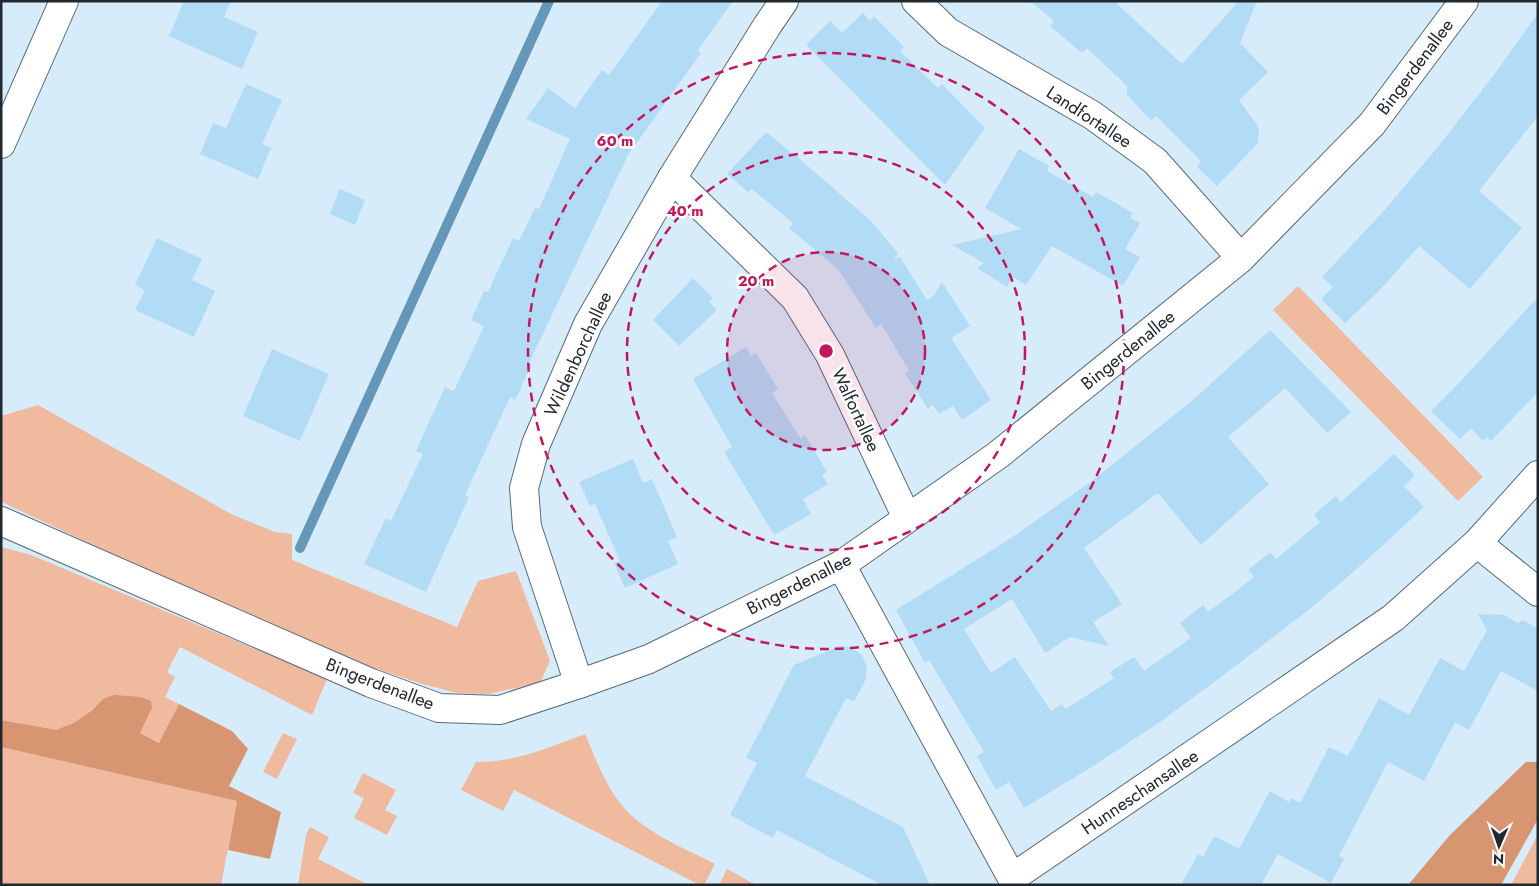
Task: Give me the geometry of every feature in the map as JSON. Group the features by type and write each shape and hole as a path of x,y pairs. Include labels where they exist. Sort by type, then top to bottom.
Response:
{"street":[{"path":"1,144 64,1"},
{"name":"Wildenborchallee","path":"579,684 526,527 524,488 536,444 588,324 672,178 766,26 784,1"},
{"name":"Landfortallee","path":"916,1 948,32 1092,115 1155,161 1241,258"},
{"name":"Bingerdenallee","path":"1,521 371,683 439,708 500,710 579,684 649,658 841,565 998,455 1241,258 1372,124 1464,1"},
{"name":"Walfortallee","path":"672,178 795,298 830,355 907,518"},
{"name":"Hunneschansallee","path":"841,565 1012,878 1393,618 1478,544 1538,475"},
{"path":"1478,544 1538,592"}],"shaded area":[{"path":"1298,286 1483,477 1458,501 1273,310"},
{"path":"38,405 233,515 275,532 292,534 292,560 457,627 478,581 516,571 550,661 540,683 488,694 457,693 419,683 356,662 193,592 8,505 1,501 1,416"},
{"path":"1,547 31,555 327,679 312,715 180,647 167,672 175,677 165,697 179,704 160,743 140,733 152,708 103,699 81,719 61,729 55,730 1,720"},
{"path":"114,695 141,697 151,701 152,708 140,733 159,743 179,704 232,731 248,749 229,786 281,812 270,859 228,850 237,801 1,747 1,720 56,730 74,723 91,711 103,699"},
{"path":"283,733 297,739 277,779 263,772"},
{"path":"585,734 607,783 625,809 656,834 715,864 704,885 700,885 514,790 503,811 461,790 476,762 490,762 518,757"},
{"path":"1,747 237,801 221,885 1,885"},
{"path":"1526,762 1538,762 1538,819 1501,885 1408,885 1450,835"},
{"path":"363,773 396,790 385,810 397,816 387,835 354,818 364,798 353,793"},
{"path":"310,827 329,837 318,859 369,885 298,885 306,835"},
{"path":"1538,834 1538,885 1511,885"},
{"path":"727,869 756,885 719,885"}],"building":[{"path":"184,1 231,1 224,17 258,32 242,69 169,36"},
{"path":"662,1 733,1 698,50 701,53 628,155 529,363 532,364 515,400 510,397 465,495 469,497 426,592 364,564 386,518 391,521 423,454 416,451 445,387 454,391 484,326 471,320 484,291 488,292 513,238 519,241 535,208 539,209 570,139 526,119 548,88 575,108 602,70 609,75"},
{"path":"1030,1 1114,1 1182,64 1239,1 1257,1 1240,43 1268,72 1239,100 1259,129 1258,143 1217,186 1197,167 1201,162 1194,154 1156,116 1151,120 1127,95 1127,86 1087,48 1082,53 1050,26 1054,21"},
{"path":"863,13 870,21 874,16 904,47 900,51 938,88 942,84 985,128 945,185 806,45 830,21 842,33"},
{"path":"1538,13 1538,116 1479,191 1522,228 1470,289 1419,246 1380,290 1345,323 1321,299 1333,287 1322,277 1382,213 1437,148 1493,76"},
{"path":"246,84 282,100 262,144 271,148 258,179 200,154 213,123 226,128"},
{"path":"766,132 871,221 898,253 894,259 900,257 927,300 934,295 942,282 970,326 951,338 991,400 962,420 953,406 939,414 933,405 928,409 905,373 909,370 881,324 876,328 838,269 789,228 793,223 752,189 748,192 727,174"},
{"path":"1019,149 1049,166 1047,171 1093,197 1096,192 1133,213 1130,218 1140,223 1125,249 1140,257 1123,286 1052,246 1026,285 1013,277 1007,287 977,268 984,263 952,245 1021,229 985,208"},
{"path":"340,189 365,200 355,225 330,214"},
{"path":"157,238 202,259 192,280 215,291 194,337 135,310 145,290 135,285"},
{"path":"693,278 713,298 709,302 717,310 679,346 653,320"},
{"path":"1538,297 1538,392 1491,441 1487,437 1483,441 1471,428 1460,439 1431,411"},
{"path":"1270,330 1351,412 1327,433 1285,388 1228,437 1269,484 1201,545 1158,493 1084,548 1122,604 1093,622 1109,646 1070,637 1045,653 1012,599 964,629 991,673 1015,657 1051,711 1062,704 1066,709 1114,678 1110,672 1134,657 1144,671 1191,638 1180,623 1203,605 1208,612 1254,577 1248,570 1270,552 1276,559 1320,522 1314,515 1325,505 1336,496 1341,502 1394,454 1415,475 1404,486 1424,507 1367,560 1311,608 1221,677 1160,722 1024,808 1009,782 996,790 977,756 984,752 929,660 925,663 896,610 1008,540 1092,481 1194,399"},
{"path":"746,347 751,356 756,353 778,389 772,393 800,438 805,435 827,472 822,475 828,484 803,499 811,514 774,535 724,452 732,447 693,379"},
{"path":"272,349 329,374 300,441 243,416"},
{"path":"633,459 643,483 652,479 677,537 668,541 678,564 625,588 614,563 620,561 595,504 590,506 579,482"},
{"path":"1478,614 1504,615 1518,623 1523,620 1538,629 1538,691 1501,671 1469,730 1455,722 1424,781 1388,762 1339,856 1344,859 1331,883 1278,854 1261,885 1181,885 1198,854 1203,857 1214,836 1239,849 1270,791 1289,802 1291,798 1300,803 1329,747 1348,756 1379,698 1409,715 1440,658 1464,671 1487,630"},
{"path":"840,646 852,648 862,655 867,667 866,679 854,702 846,698 805,776 903,827 930,885 882,885 777,830 773,838 730,815 757,763 746,758 794,665"}],"waterway":[{"path":"300,548 549,1"}]}
